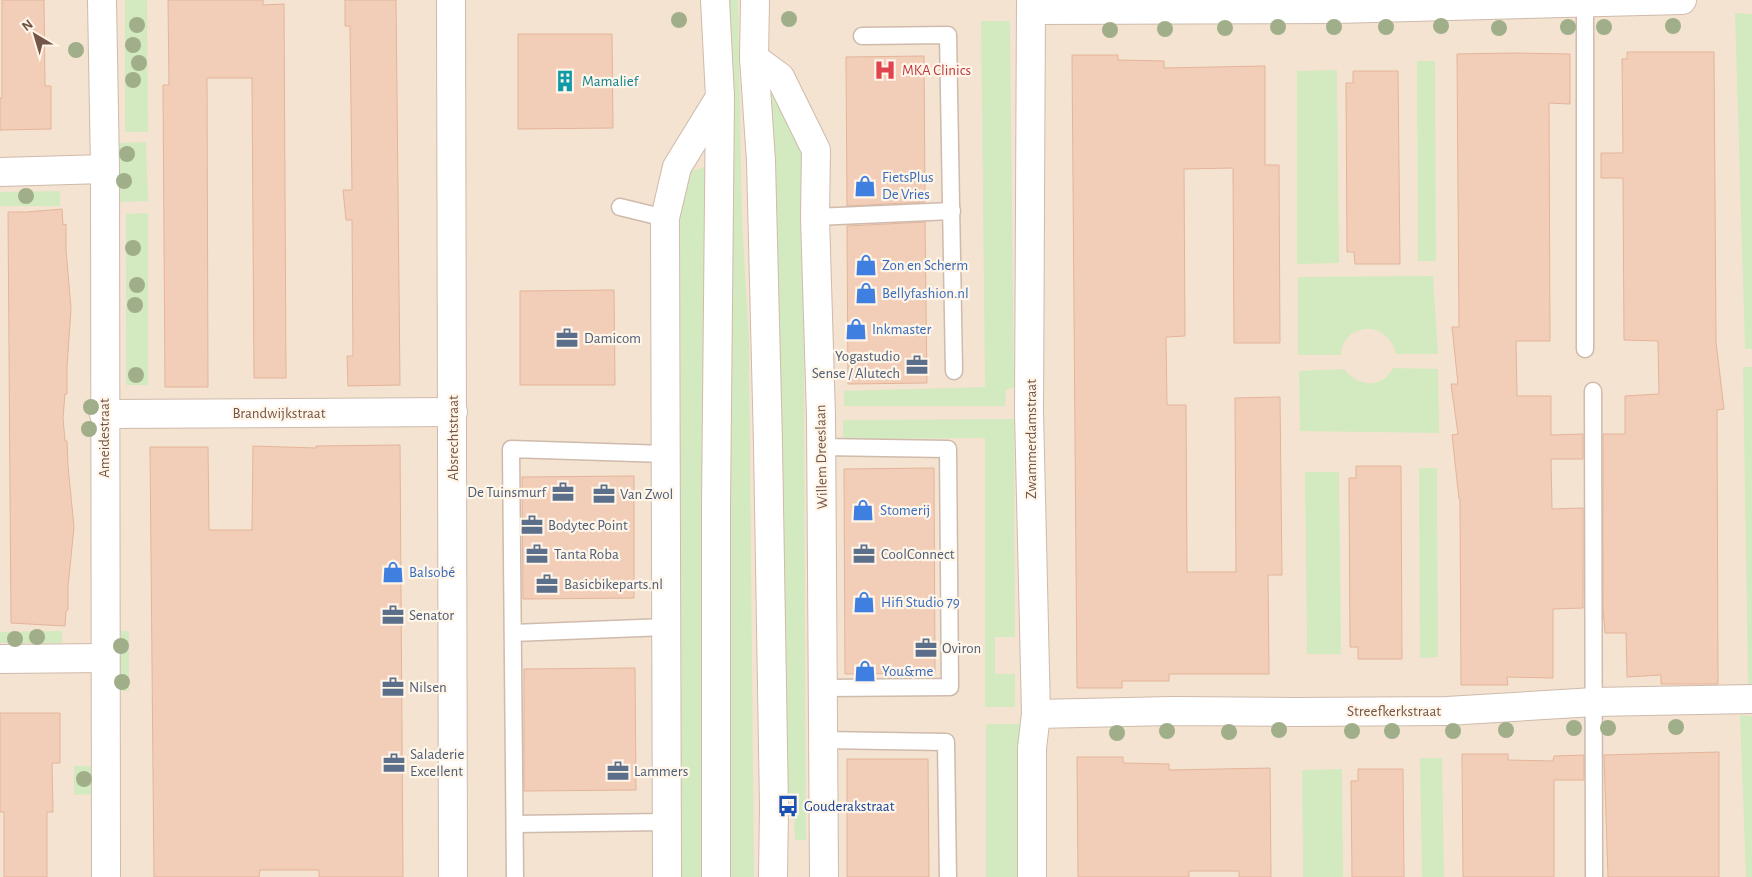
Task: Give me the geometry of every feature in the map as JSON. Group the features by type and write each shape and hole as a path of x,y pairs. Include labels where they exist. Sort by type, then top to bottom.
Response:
{"street":[{"name":"Ameidestraat","path":"102,0 105,169 104,658 106,877"},
{"name":"Absrechtstraat","path":"451,0 453,877"},
{"path":"715,0 720,97 716,507 716,877"},
{"path":"755,0 754,58 760,161 768,444 774,877"},
{"path":"1031,5 1326,9 1542,3 1585,4 1682,0"},
{"name":"Zwammerdamstraat","path":"1031,5 1030,412 1036,714 1032,748 1032,877"},
{"name":"Willem Dreeslaan","path":"754,58 780,77 816,150 821,448 824,877"},
{"path":"666,877 665,218 677,167 720,97"},
{"path":"0,172 105,169"},
{"name":"Brandwijkstraat","path":"104,414 453,412"},
{"path":"0,658 104,658"},
{"name":"Streefkerkstraat","path":"1036,714 1172,711 1447,711 1594,702 1752,699"}],"lane":[{"path":"1585,4 1585,349"},
{"path":"862,36 948,35 954,371"},
{"path":"620,207 665,218"},
{"path":"816,217 952,212"},
{"path":"1593,391 1594,877"},
{"path":"821,448 948,449 950,677 950,687 823,688"},
{"path":"515,877 511,449 666,454"},
{"path":"513,633 666,627"},
{"path":"823,740 946,742 948,877"},
{"path":"515,824 666,822"}],"shaded area":[{"path":"0,0 1752,0 1752,877 0,877"}],"green space":[{"path":"125,0 147,0 148,132 125,132"},
{"path":"727,0 738,0 742,221 749,340 754,877 729,877"},
{"path":"1735,13 1752,14 1752,349 1745,349"},
{"path":"981,21 1010,21 1014,387 1006,390 1005,406 844,406 844,391 985,387"},
{"path":"1417,61 1435,61 1436,261 1418,261"},
{"path":"1337,70 1339,263 1297,264 1297,71"},
{"path":"773,92 803,148 806,840 795,840 793,797 783,796 768,96"},
{"path":"146,142 148,201 119,202 118,143"},
{"path":"705,167 708,877 682,877 680,204 685,173"},
{"path":"60,191 60,206 0,206 0,192"},
{"path":"148,213 148,385 126,385 126,214"},
{"path":"1433,276 1438,354 1396,354 1391,342 1384,334 1366,329 1357,331 1349,336 1343,344 1341,355 1298,355 1298,277"},
{"path":"1743,367 1752,367 1752,685 1748,685"},
{"path":"1393,368 1438,369 1439,433 1300,431 1299,371 1344,369 1355,379 1369,383 1382,380"},
{"path":"1014,419 1015,637 995,637 995,674 1015,674 1015,707 985,707 985,438 843,439 843,420"},
{"path":"1419,468 1437,468 1438,657 1420,658"},
{"path":"1305,472 1339,472 1341,654 1307,654"},
{"path":"62,631 62,643 0,643 0,632"},
{"path":"115,631 129,631 129,691 114,691"},
{"path":"1740,715 1752,716 1752,877 1746,877"},
{"path":"986,724 1022,724 1020,877 986,877"},
{"path":"1420,758 1442,758 1444,877 1422,877"},
{"path":"74,766 93,766 93,794 74,795"},
{"path":"1342,769 1343,877 1303,877 1302,770"}],"building":[{"path":"2,0 44,0 45,86 51,86 51,129 0,130 0,98 2,98"},
{"path":"168,0 263,0 263,5 284,4 286,378 254,378 252,78 207,78 208,387 165,387 163,85 169,85"},
{"path":"345,0 396,0 400,385 348,386 347,356 353,356 352,220 346,220 343,190 352,190 350,26 345,26"},
{"name":"Mamalief","path":"518,34 612,34 613,128 518,129"},
{"path":"1627,52 1714,52 1716,342 1724,409 1717,410 1718,684 1661,684 1661,675 1627,677 1626,633 1605,633 1603,608 1603,434 1625,434 1625,396 1659,394 1658,341 1624,340 1623,178 1601,178 1601,153 1623,153 1622,59 1627,59"},
{"path":"1457,54 1570,54 1570,104 1549,103 1550,341 1516,341 1517,396 1551,396 1551,435 1583,434 1583,459 1551,459 1552,509 1583,508 1583,608 1553,609 1553,678 1507,677 1508,685 1461,685 1460,499 1452,435 1458,434 1451,384 1458,384 1452,327 1459,327"},
{"path":"1072,55 1118,55 1118,60 1164,61 1164,68 1265,66 1265,165 1279,165 1280,343 1234,343 1233,168 1184,169 1185,336 1166,337 1167,405 1186,405 1187,572 1236,572 1235,398 1280,397 1282,575 1268,575 1269,674 1169,674 1169,681 1122,681 1122,688 1077,688"},
{"path":"924,56 925,202 847,206 846,57"},
{"path":"1353,71 1398,71 1400,264 1355,264 1354,252 1347,252 1346,83 1353,83"},
{"path":"62,209 63,225 66,224 66,250 71,309 67,394 65,394 63,418 65,441 67,441 74,527 68,586 68,610 66,611 65,626 11,623 8,212"},
{"path":"925,222 927,383 848,384 847,226"},
{"name":"Damicom","path":"614,290 615,385 520,385 520,291"},
{"path":"400,445 403,877 319,877 319,870 260,870 259,877 154,877 150,447 208,447 209,530 252,530 253,446 316,448 316,446"},
{"path":"1356,466 1401,466 1402,659 1358,659 1358,647 1350,647 1349,478 1356,478"},
{"path":"934,468 935,673 845,674 844,469"},
{"path":"634,476 634,598 523,599 522,477"},
{"path":"635,668 636,790 524,791 524,669"},
{"path":"0,713 60,713 60,763 52,763 53,812 47,812 47,877 4,877 4,812 0,812"},
{"path":"1719,752 1719,877 1608,877 1604,755"},
{"path":"1462,754 1508,754 1508,760 1553,761 1554,756 1584,755 1584,780 1554,780 1554,877 1463,877"},
{"path":"1077,757 1123,757 1123,763 1169,764 1169,770 1270,768 1271,877 1239,877 1239,871 1189,871 1189,877 1078,877"},
{"path":"847,759 928,759 929,877 847,877"},
{"path":"1358,769 1403,769 1404,877 1352,877 1351,781 1358,781"}],"place":[{"name":"MKA Clinics","path":"885,70"},
{"name":"Mamalief","path":"565,81"},
{"name":"FietsPlus De Vries","path":"865,186"},
{"name":"Zon en Scherm","path":"866,265"},
{"name":"Bellyfashion.nl","path":"866,293"},
{"name":"Inkmaster","path":"856,329"},
{"name":"Damicom","path":"567,338"},
{"name":"Yogastudio Sense / Alutech","path":"917,365"},
{"name":"De Tuinsmurf","path":"563,492"},
{"name":"Van Zwol","path":"604,494"},
{"name":"Stomerij","path":"863,510"},
{"name":"Bodytec Point","path":"532,525"},
{"name":"Tanta Roba","path":"537,554"},
{"name":"CoolConnect","path":"864,554"},
{"name":"Balsobé","path":"393,572"},
{"name":"Basicbikeparts.nl","path":"547,584"},
{"name":"Hifi Studio 79","path":"864,602"},
{"name":"Senator","path":"393,615"},
{"name":"Oviron","path":"926,648"},
{"name":"You&me","path":"865,671"},
{"name":"Nilsen","path":"393,687"},
{"name":"Saladerie Excellent","path":"394,763"},
{"name":"Lammers","path":"618,771"},
{"name":"Gouderakstraat","path":"788,806"}]}
